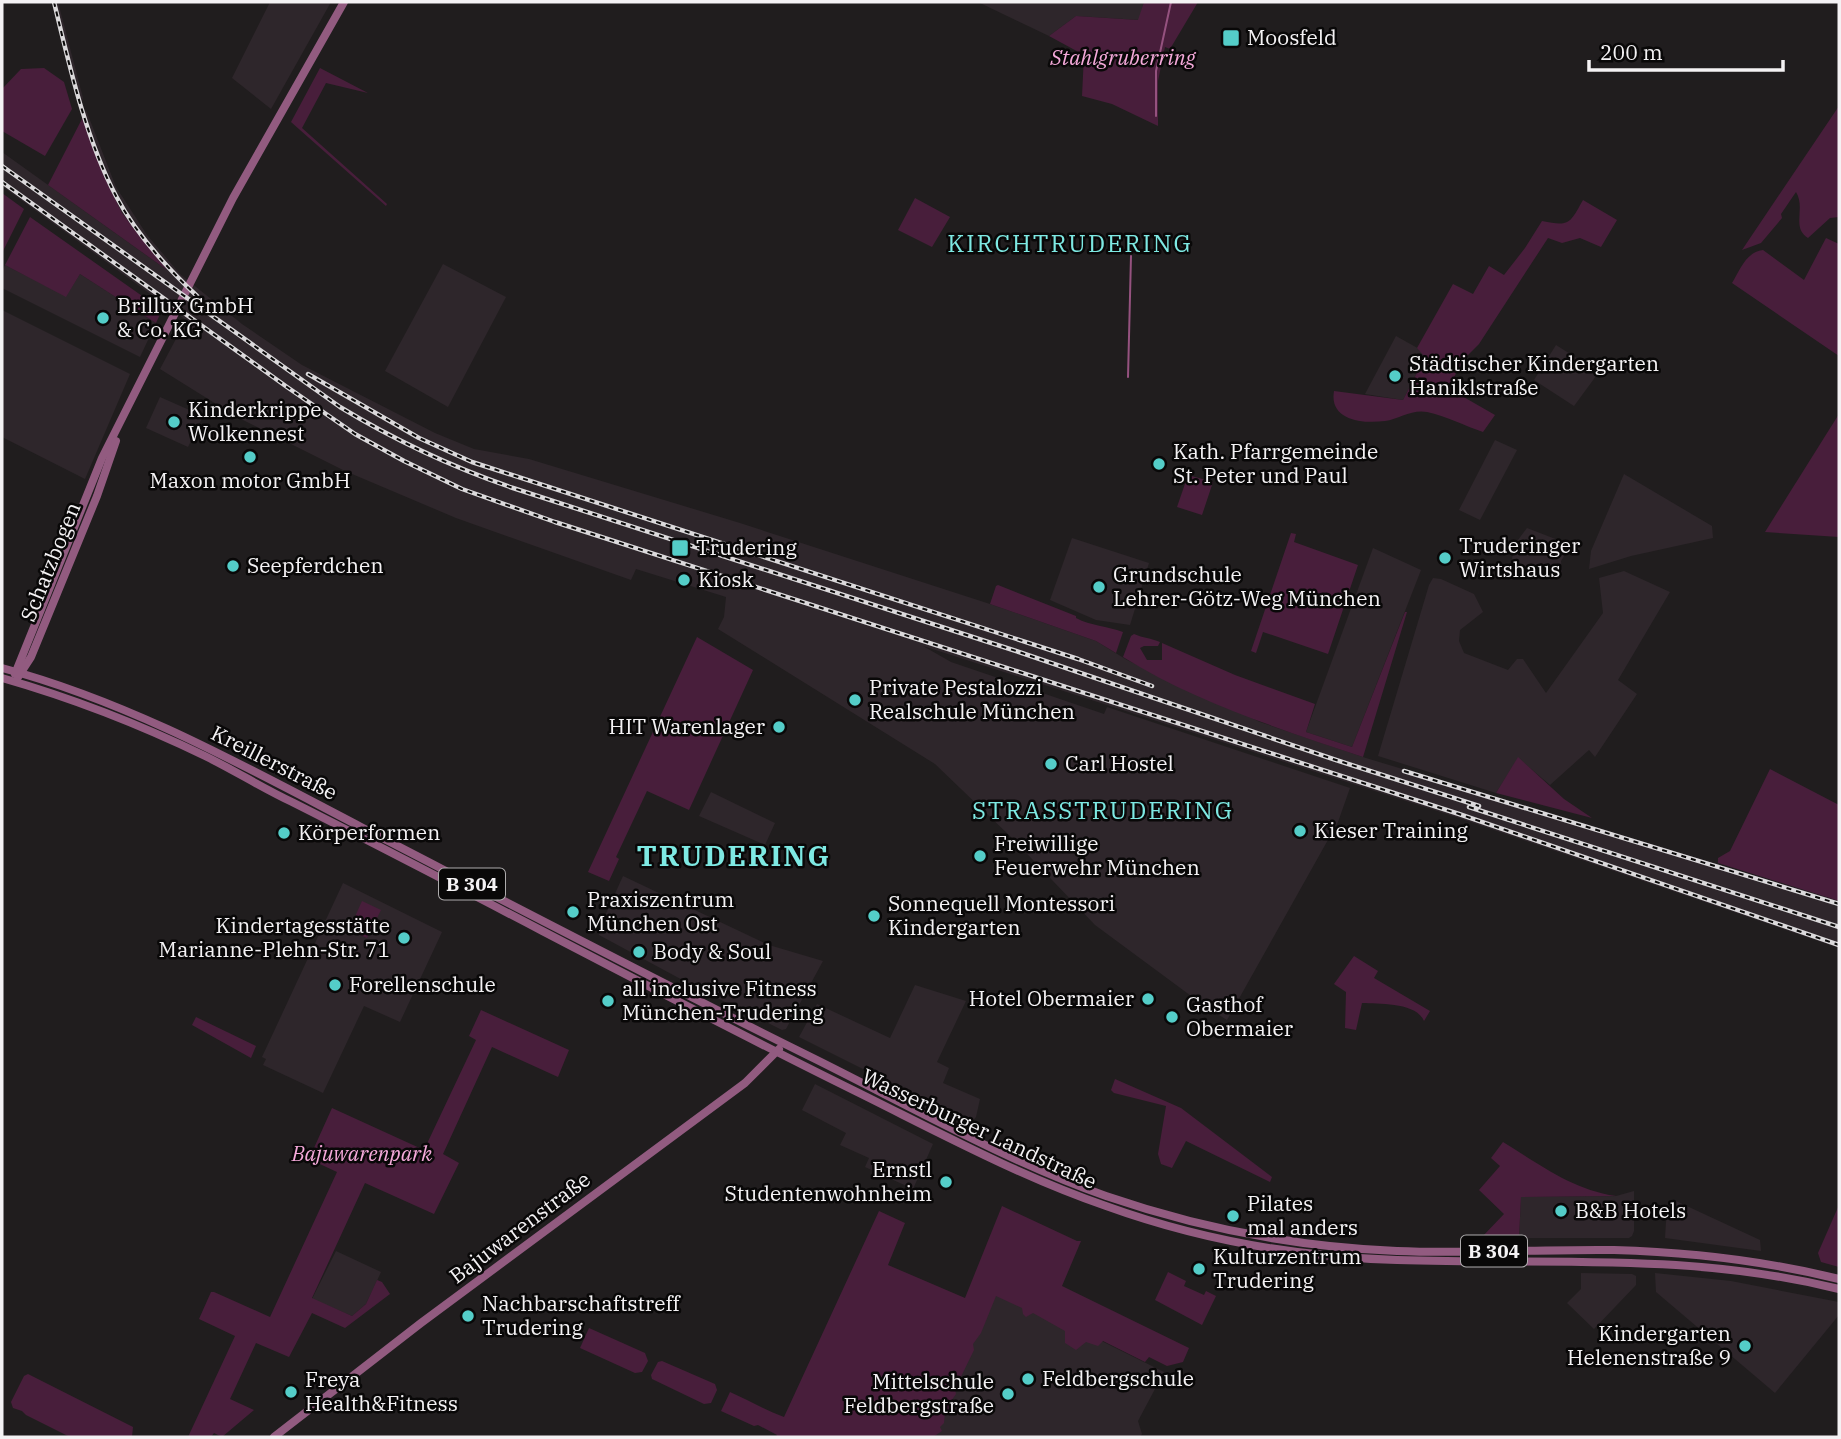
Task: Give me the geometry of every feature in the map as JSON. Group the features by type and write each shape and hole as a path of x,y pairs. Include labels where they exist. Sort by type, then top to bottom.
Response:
{"main road":[{"name":"Schatzbogen","path":"13,682 31,657 97,496 121,424 190,279 254,159 344,2"},
{"name":"Kreillerstraße","path":"2,668 92,697 212,750 783,1044"},
{"name":"Kreillerstraße","path":"2,678 108,714 209,758 776,1052"},
{"name":"Bajuwarenstraße","path":"274,1437 421,1323 745,1083 783,1044"},
{"name":"Wasserburger Landstraße","path":"783,1044 987,1145 1069,1182 1151,1211 1205,1225 1306,1242 1397,1251 1613,1250 1690,1255 1767,1265 1839,1279"},
{"name":"Wasserburger Landstraße","path":"776,1052 1066,1191 1164,1225 1229,1241 1320,1254 1397,1260 1598,1261 1694,1265 1782,1276 1839,1289"}],"shaded area":[{"path":"52,2 58,2 83,98 80,106"},
{"path":"270,2 331,2 271,109 232,78"},
{"path":"978,2 1144,2 1139,20 1076,16 1049,36"},
{"path":"86,110 116,187 147,235 180,274 242,324 302,365 435,433 474,449 529,459 740,523 1096,641 1127,660 1260,722 1366,758 1839,901 1839,948 1456,817 923,646 951,662 1104,714 1107,707 1350,788 1338,822 1227,1020 1095,925 1012,838 935,764 718,629 724,617 726,597 636,569 631,580 456,518 345,471 237,417 160,369 186,320 2,186 2,152 164,268 122,213 88,133 83,117"},
{"path":"443,264 506,297 448,407 385,371"},
{"path":"5,265 66,296 80,274 156,323 140,357 2,288 2,271"},
{"path":"2,310 130,374 85,479 2,437"},
{"name":"Städtischer Kindergarten Haniklstraße","path":"1396,336 1421,350 1425,357 1403,400 1365,394"},
{"path":"1556,345 1599,372 1574,406 1534,380"},
{"name":"Kinderkrippe Wolkennest","path":"160,397 203,416 188,447 146,428"},
{"path":"1495,440 1517,450 1480,520 1459,510"},
{"path":"1624,474 1712,526 1713,538 1631,556 1589,569 1591,551"},
{"path":"1527,528 1571,545 1561,561 1562,574 1508,579 1515,544"},
{"name":"Grundschule Lehrer-Götz-Weg München","path":"1072,538 1149,563 1130,625 1096,620 1050,600"},
{"path":"1373,548 1421,570 1352,747 1306,732"},
{"path":"1624,571 1670,592 1618,680 1637,694 1595,757 1589,750 1550,785 1518,758 1496,793 1378,756 1433,578 1474,594 1483,612 1460,630 1459,641 1464,653 1508,670 1517,659 1523,659 1546,693 1603,613 1599,578"},
{"path":"711,792 775,823 765,845 699,816"},
{"path":"623,876 769,945 823,961 786,1029 782,1030 701,990 599,935 598,931"},
{"name":"Forellenschule","path":"343,883 442,932 400,1022 364,1006 323,1093 263,1065 266,1059 262,1057"},
{"path":"915,985 966,1001 937,1062 949,1068 943,1083 980,1099 976,1117 971,1123 799,1037 817,1004 890,1038"},
{"path":"815,1084 933,1144 913,1189 865,1167 869,1158 840,1145 846,1133 802,1110"},
{"path":"1634,1191 1634,1231 1629,1238 1519,1238 1521,1197 1616,1196"},
{"path":"1676,1201 1760,1240 1761,1251 1665,1238 1667,1207"},
{"path":"336,1251 381,1272 366,1304 352,1316 312,1299"},
{"path":"1581,1273 1636,1276 1636,1285 1594,1329 1567,1303 1581,1289"},
{"path":"1655,1273 1731,1281 1839,1302 1839,1315 1775,1393 1656,1292"},
{"name":"Feldbergschule","path":"995,1288 1164,1372 1138,1421 1142,1434 1140,1437 930,1437"}],"green space":[{"name":"Stahlgruberring","path":"1144,2 1198,2 1170,49 1165,47 1158,81 1158,126 1112,104 1082,96 1084,55 1049,36 1076,16 1138,20"},
{"path":"44,68 64,82 72,109 45,156 2,131 2,89 21,69"},
{"path":"320,68 368,93 326,83 302,128 387,204 386,206 291,122"},
{"path":"1839,106 1839,217 1830,218 1808,238 1800,229 1800,205 1796,192 1781,214 1782,218 1761,243 1742,250"},
{"path":"83,117 104,175 122,213 167,270 48,185"},
{"path":"2,193 24,209 2,253"},
{"path":"915,198 950,217 932,247 898,230"},
{"path":"1583,200 1617,220 1601,247 1580,238 1562,243 1548,238 1479,344 1464,359 1448,388 1495,415 1483,432 1427,412 1367,422 1342,414 1334,401 1334,391 1403,400 1425,357 1417,348 1453,284 1473,294 1489,266 1504,275 1542,221 1568,221"},
{"path":"30,217 162,310 156,323 80,274 66,297 5,265"},
{"path":"1826,238 1839,244 1839,356 1732,283 1748,258 1763,250 1804,280"},
{"path":"1839,414 1839,537 1765,532"},
{"path":"1188,475 1213,482 1202,515 1177,507"},
{"path":"1291,533 1296,534 1294,542 1358,565 1328,654 1263,632 1256,653 1251,651"},
{"path":"998,585 1076,616 1082,621 1123,632 1116,653 1096,641 990,604"},
{"path":"1405,612 1363,757 1210,701 1123,657 1134,634 1160,642 1158,646 1140,648 1147,660 1162,660 1162,643 1235,675 1315,704 1306,732 1352,747"},
{"path":"697,637 753,670 689,810 647,791 616,857 619,859 609,881 588,872"},
{"path":"1518,757 1564,799 1592,818 1496,793"},
{"path":"1770,769 1839,805 1839,901 1718,863 1718,858 1730,851"},
{"path":"362,901 381,910 367,938 349,930"},
{"path":"1354,956 1378,971 1374,978 1430,1011 1424,1021 1420,1015 1405,1007 1362,1003 1356,1030 1345,1028 1346,992 1334,984"},
{"name":"Bajuwarenpark","path":"481,1010 569,1050 558,1077 492,1047 443,1154 459,1163 434,1214 365,1183 312,1298 352,1316 366,1304 377,1280 382,1282 390,1294 345,1328 312,1313 289,1357 256,1343 230,1399 254,1410 222,1437 214,1433 211,1437 188,1437 235,1336 199,1319 211,1292 270,1317 337,1172 309,1159 332,1108 424,1150 476,1040 469,1036"},
{"path":"196,1017 256,1046 251,1058 192,1025"},
{"path":"1115,1079 1181,1108 1272,1177 1270,1182 1186,1141 1172,1168 1161,1164 1158,1154 1166,1106 1114,1093 1111,1090"},
{"path":"1503,1142 1570,1182 1616,1196 1521,1197 1519,1238 1481,1238 1504,1214 1479,1190 1500,1166 1491,1158"},
{"path":"1839,1205 1839,1267 1821,1262 1818,1253"},
{"path":"1002,1206 1081,1241 1062,1286 1189,1348 1183,1362 1167,1366 1149,1357 1145,1362 1103,1341 1098,1346 1086,1342 1076,1350 1065,1343 1065,1331 1033,1313 1026,1317 1022,1308 996,1296 981,1333 973,1344 974,1350 955,1389 956,1394 949,1404 949,1410 945,1412 944,1423 940,1427 942,1431 933,1437 776,1437 777,1435 758,1425 754,1426 721,1411 730,1392 784,1417 879,1211 905,1223 888,1265 965,1298"},
{"path":"1168,1272 1186,1281 1184,1286 1204,1295 1206,1291 1216,1296 1202,1325 1155,1300"},
{"path":"589,1328 645,1353 648,1361 642,1372 635,1373 580,1348"},
{"path":"662,1361 715,1384 717,1390 711,1403 704,1404 652,1379 651,1375 658,1362"},
{"path":"28,1374 133,1427 132,1437 70,1437 13,1408 11,1402 24,1376"}],"waterway":[{"path":"1156,116 1156,71 1171,2"},
{"path":"1128,377 1131,256"}],"railway":[{"path":"54,2 79,101 105,174 142,237 197,296"},
{"path":"2,166 340,407 446,462 513,488 1016,651 1479,806"},
{"path":"2,182 355,434 462,489 555,522 1459,814 1839,945"},
{"path":"308,374 419,438 472,462 1078,659 1152,686"},
{"path":"1404,771 1839,904"},
{"path":"1469,807 1839,927"}],"place":[{"name":"Moosfeld","path":"1231,38"},
{"name":"Brillux GmbH & Co. KG","path":"103,318"},
{"name":"Städtischer Kindergarten Haniklstraße","path":"1395,376"},
{"name":"Kinderkrippe Wolkennest","path":"174,422"},
{"name":"Maxon motor GmbH","path":"250,457"},
{"name":"Kath. Pfarrgemeinde St. Peter und Paul","path":"1159,464"},
{"name":"Trudering","path":"680,548"},
{"name":"Truderinger Wirtshaus","path":"1445,558"},
{"name":"Seepferdchen","path":"233,566"},
{"name":"Kiosk","path":"684,580"},
{"name":"Grundschule Lehrer-Götz-Weg München","path":"1099,587"},
{"name":"Private Pestalozzi Realschule München","path":"855,700"},
{"name":"HIT Warenlager","path":"779,727"},
{"name":"Carl Hostel","path":"1051,764"},
{"name":"Kieser Training","path":"1300,831"},
{"name":"Körperformen","path":"284,833"},
{"name":"Freiwillige Feuerwehr München","path":"980,856"},
{"name":"Praxiszentrum München Ost","path":"573,912"},
{"name":"Sonnequell Montessori Kindergarten","path":"874,916"},
{"name":"Kindertagesstätte Marianne-Plehn-Str. 71","path":"404,938"},
{"name":"Body & Soul","path":"639,952"},
{"name":"Forellenschule","path":"335,985"},
{"name":"Hotel Obermaier","path":"1148,999"},
{"name":"all inclusive Fitness München-Trudering","path":"608,1001"},
{"name":"Gasthof Obermaier","path":"1172,1017"},
{"name":"Ernstl Studentenwohnheim","path":"946,1182"},
{"name":"B&B Hotels","path":"1561,1211"},
{"name":"Pilates mal anders","path":"1233,1216"},
{"name":"Kulturzentrum Trudering","path":"1199,1269"},
{"name":"Nachbarschaftstreff Trudering","path":"468,1316"},
{"name":"Kindergarten Helenenstraße 9","path":"1745,1346"},
{"name":"Feldbergschule","path":"1028,1379"},
{"name":"Freya Health&Fitness","path":"291,1392"},
{"name":"Mittelschule Feldbergstraße","path":"1008,1394"}],"district":[{"name":"KIRCHTRUDERING","path":"1070,244"},
{"name":"STRASSTRUDERING","path":"1103,811"},
{"name":"TRUDERING","path":"734,856"}]}
